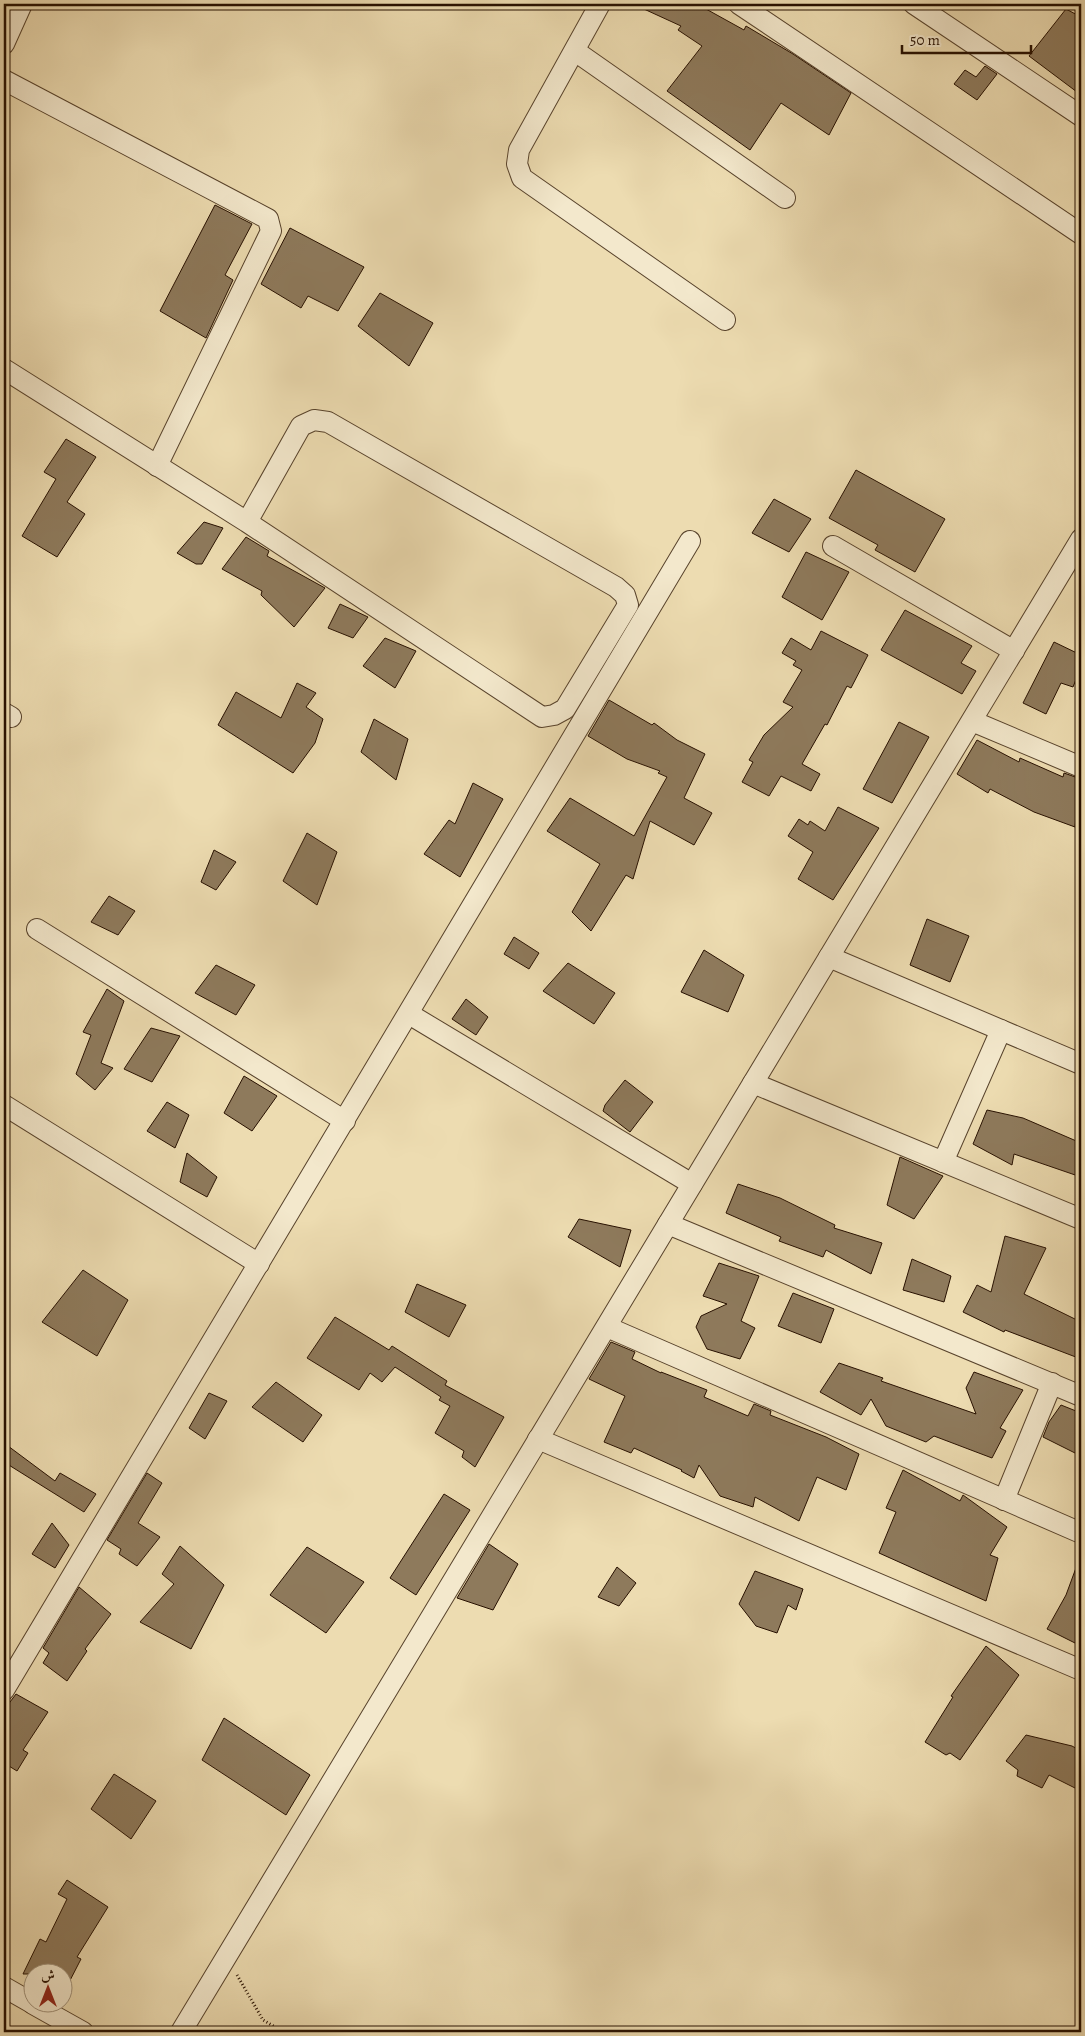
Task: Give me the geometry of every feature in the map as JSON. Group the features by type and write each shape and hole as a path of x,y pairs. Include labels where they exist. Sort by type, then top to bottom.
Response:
{"street":[{"path":"4,44 22,4"},
{"path":"600,4 519,150 517,164 522,178 725,320"},
{"path":"739,4 1081,234"},
{"path":"914,4 1081,116"},
{"path":"575,51 785,198"},
{"path":"4,80 268,219 271,231 157,466"},
{"path":"4,369 247,522 542,717 554,715 565,709 628,605 625,595 616,587 328,422 314,420 301,426 247,522"},
{"path":"181,2032 1081,539"},
{"path":"4,1690 690,541"},
{"path":"832,546 1014,651"},
{"path":"972,721 1081,767"},
{"path":"37,929 345,1121"},
{"path":"829,957 1081,1064"},
{"path":"409,1014 692,1184"},
{"path":"943,1162 1001,1030"},
{"path":"753,1083 1081,1220"},
{"path":"4,1105 259,1264"},
{"path":"668,1224 1081,1396"},
{"path":"607,1327 1081,1532"},
{"path":"1004,1500 1052,1383"},
{"path":"538,1439 1081,1670"},
{"path":"4,1987 22,1997"},
{"path":"52,2014 84,2032"}],"path":[{"path":"226,1957 263,2020 284,2032"}],"building":[{"path":"633,4 697,4 744,30 746,26 793,54 851,93 829,135 781,103 750,150 667,91 702,46 678,30 681,26"},
{"path":"1066,9 1081,17 1081,95 1029,56"},
{"path":"985,66 997,74 977,100 954,84 965,70 976,77"},
{"path":"215,205 252,224 225,275 233,280 206,338 160,311"},
{"path":"290,228 364,267 338,311 308,296 301,308 261,284"},
{"path":"380,293 433,323 409,366 358,326"},
{"path":"66,439 96,457 67,502 85,514 57,557 22,536 56,479 44,472"},
{"path":"856,470 945,519 915,572 875,550 878,545 829,518"},
{"path":"774,499 811,519 789,552 752,533"},
{"path":"204,522 223,528 202,564 196,564 177,553"},
{"path":"246,537 269,551 267,556 325,588 294,627 261,595 262,591 222,569"},
{"path":"806,552 849,572 822,620 782,597"},
{"path":"340,604 368,617 353,638 328,628"},
{"path":"905,610 972,646 961,663 976,671 962,694 881,650"},
{"path":"821,631 868,655 851,688 847,686 827,725 825,724 802,764 820,774 811,791 781,776 769,796 742,782 753,762 749,760 764,735 793,707 783,702 802,670 793,665 796,661 782,653 791,638 811,650"},
{"path":"385,638 416,651 395,688 363,666"},
{"path":"1054,642 1081,655 1081,667 1073,687 1061,683 1046,714 1023,703"},
{"path":"297,683 316,693 306,707 323,719 315,743 293,773 218,725 236,692 281,718"},
{"path":"609,700 652,725 654,723 677,740 705,754 684,798 712,813 694,845 650,821 633,879 626,875 591,931 572,912 600,864 547,831 570,798 634,836 667,777 658,773 660,771 627,759 588,736"},
{"path":"374,719 408,739 396,780 361,752"},
{"path":"899,722 929,737 892,803 863,789"},
{"path":"977,740 1019,762 1020,758 1063,777 1064,773 1081,779 1075,827 1034,812 990,789 988,793 957,774"},
{"path":"473,783 503,799 460,877 424,854 449,820 455,824"},
{"path":"838,807 879,828 833,900 798,879 813,852 788,836 799,819 808,825 810,821 825,831"},
{"path":"307,833 337,852 317,905 283,881"},
{"path":"214,850 236,862 216,890 201,882"},
{"path":"109,896 135,911 118,935 91,922"},
{"path":"927,919 969,936 950,982 910,965"},
{"path":"514,937 539,953 529,969 504,954"},
{"path":"704,950 744,975 728,1012 681,992"},
{"path":"568,963 615,993 594,1024 543,991"},
{"path":"216,965 255,985 236,1015 195,993"},
{"path":"107,989 124,1001 101,1063 113,1068 95,1090 76,1074 91,1035 83,1032"},
{"path":"466,999 488,1017 476,1035 452,1019"},
{"path":"151,1028 180,1036 152,1082 124,1069"},
{"path":"244,1076 277,1096 252,1131 224,1113"},
{"path":"625,1080 653,1102 630,1132 603,1111 605,1105"},
{"path":"167,1102 189,1115 175,1148 147,1131"},
{"path":"987,1110 1023,1118 1081,1143 1081,1177 1014,1154 1012,1165 973,1144"},
{"path":"187,1153 217,1177 207,1197 180,1182"},
{"path":"900,1157 943,1176 914,1219 887,1205"},
{"path":"738,1184 780,1198 835,1225 834,1228 882,1243 871,1274 826,1250 823,1257 779,1241 781,1237 726,1213"},
{"path":"579,1219 631,1230 620,1267 568,1237"},
{"path":"1005,1236 1046,1248 1024,1294 1081,1322 1081,1359 1005,1330 1004,1332 963,1312 977,1285 991,1292"},
{"path":"912,1259 951,1276 944,1302 903,1290"},
{"path":"719,1263 759,1276 741,1321 755,1328 740,1359 707,1349 696,1327 701,1316 727,1304 703,1296"},
{"path":"83,1270 128,1300 97,1356 42,1322"},
{"path":"417,1284 466,1305 449,1337 405,1312"},
{"path":"793,1293 834,1309 821,1343 778,1326"},
{"path":"335,1317 389,1350 392,1346 447,1381 445,1385 504,1417 475,1467 462,1457 464,1451 435,1433 450,1406 439,1400 441,1397 395,1367 382,1382 370,1373 359,1390 307,1358"},
{"path":"611,1342 635,1352 632,1359 661,1373 707,1390 704,1397 748,1416 754,1404 771,1411 770,1415 826,1437 859,1454 846,1490 817,1477 799,1521 755,1497 753,1507 720,1496 699,1465 694,1478 682,1470 634,1448 631,1453 604,1442 625,1396 589,1379"},
{"path":"839,1363 883,1378 881,1381 976,1414 966,1388 974,1372 1023,1390 1000,1428 1006,1431 992,1458 934,1436 926,1442 886,1426 871,1399 861,1415 820,1392"},
{"path":"276,1382 322,1415 303,1442 252,1407"},
{"path":"209,1393 227,1401 205,1439 189,1428"},
{"path":"1061,1405 1081,1413 1081,1456 1043,1437 1049,1422"},
{"path":"4,1443 55,1481 60,1473 96,1494 84,1512 4,1462"},
{"path":"903,1470 960,1501 963,1495 1007,1527 990,1555 998,1558 986,1601 879,1553 896,1512 886,1508"},
{"path":"147,1473 162,1483 138,1523 160,1537 137,1566 119,1554 121,1549 107,1540"},
{"path":"444,1494 470,1510 416,1595 390,1578"},
{"path":"52,1523 69,1545 55,1568 32,1554"},
{"path":"489,1544 518,1564 493,1610 457,1598"},
{"path":"180,1546 224,1585 191,1649 140,1622 174,1584 162,1574"},
{"path":"307,1547 364,1582 326,1633 270,1595"},
{"path":"1080,1557 1081,1646 1047,1629 1066,1595"},
{"path":"617,1567 636,1583 619,1606 598,1597"},
{"path":"755,1571 803,1589 796,1610 788,1605 777,1633 756,1626 739,1604"},
{"path":"79,1587 111,1614 85,1649 87,1651 67,1681 43,1663 49,1653 43,1648"},
{"path":"986,1646 1019,1675 960,1760 950,1753 946,1755 925,1742 953,1697 951,1696"},
{"path":"16,1694 48,1712 23,1750 28,1753 17,1771 4,1763 4,1710"},
{"path":"224,1718 310,1775 286,1815 202,1760"},
{"path":"1026,1735 1072,1746 1081,1751 1081,1791 1049,1775 1042,1788 1017,1776 1018,1770 1006,1761"},
{"path":"114,1774 156,1801 131,1839 91,1809"},
{"path":"67,1880 108,1907 77,1957 81,1959 72,1977 72,1964 28,1964 40,1939 46,1942 67,1899 58,1894"}]}
